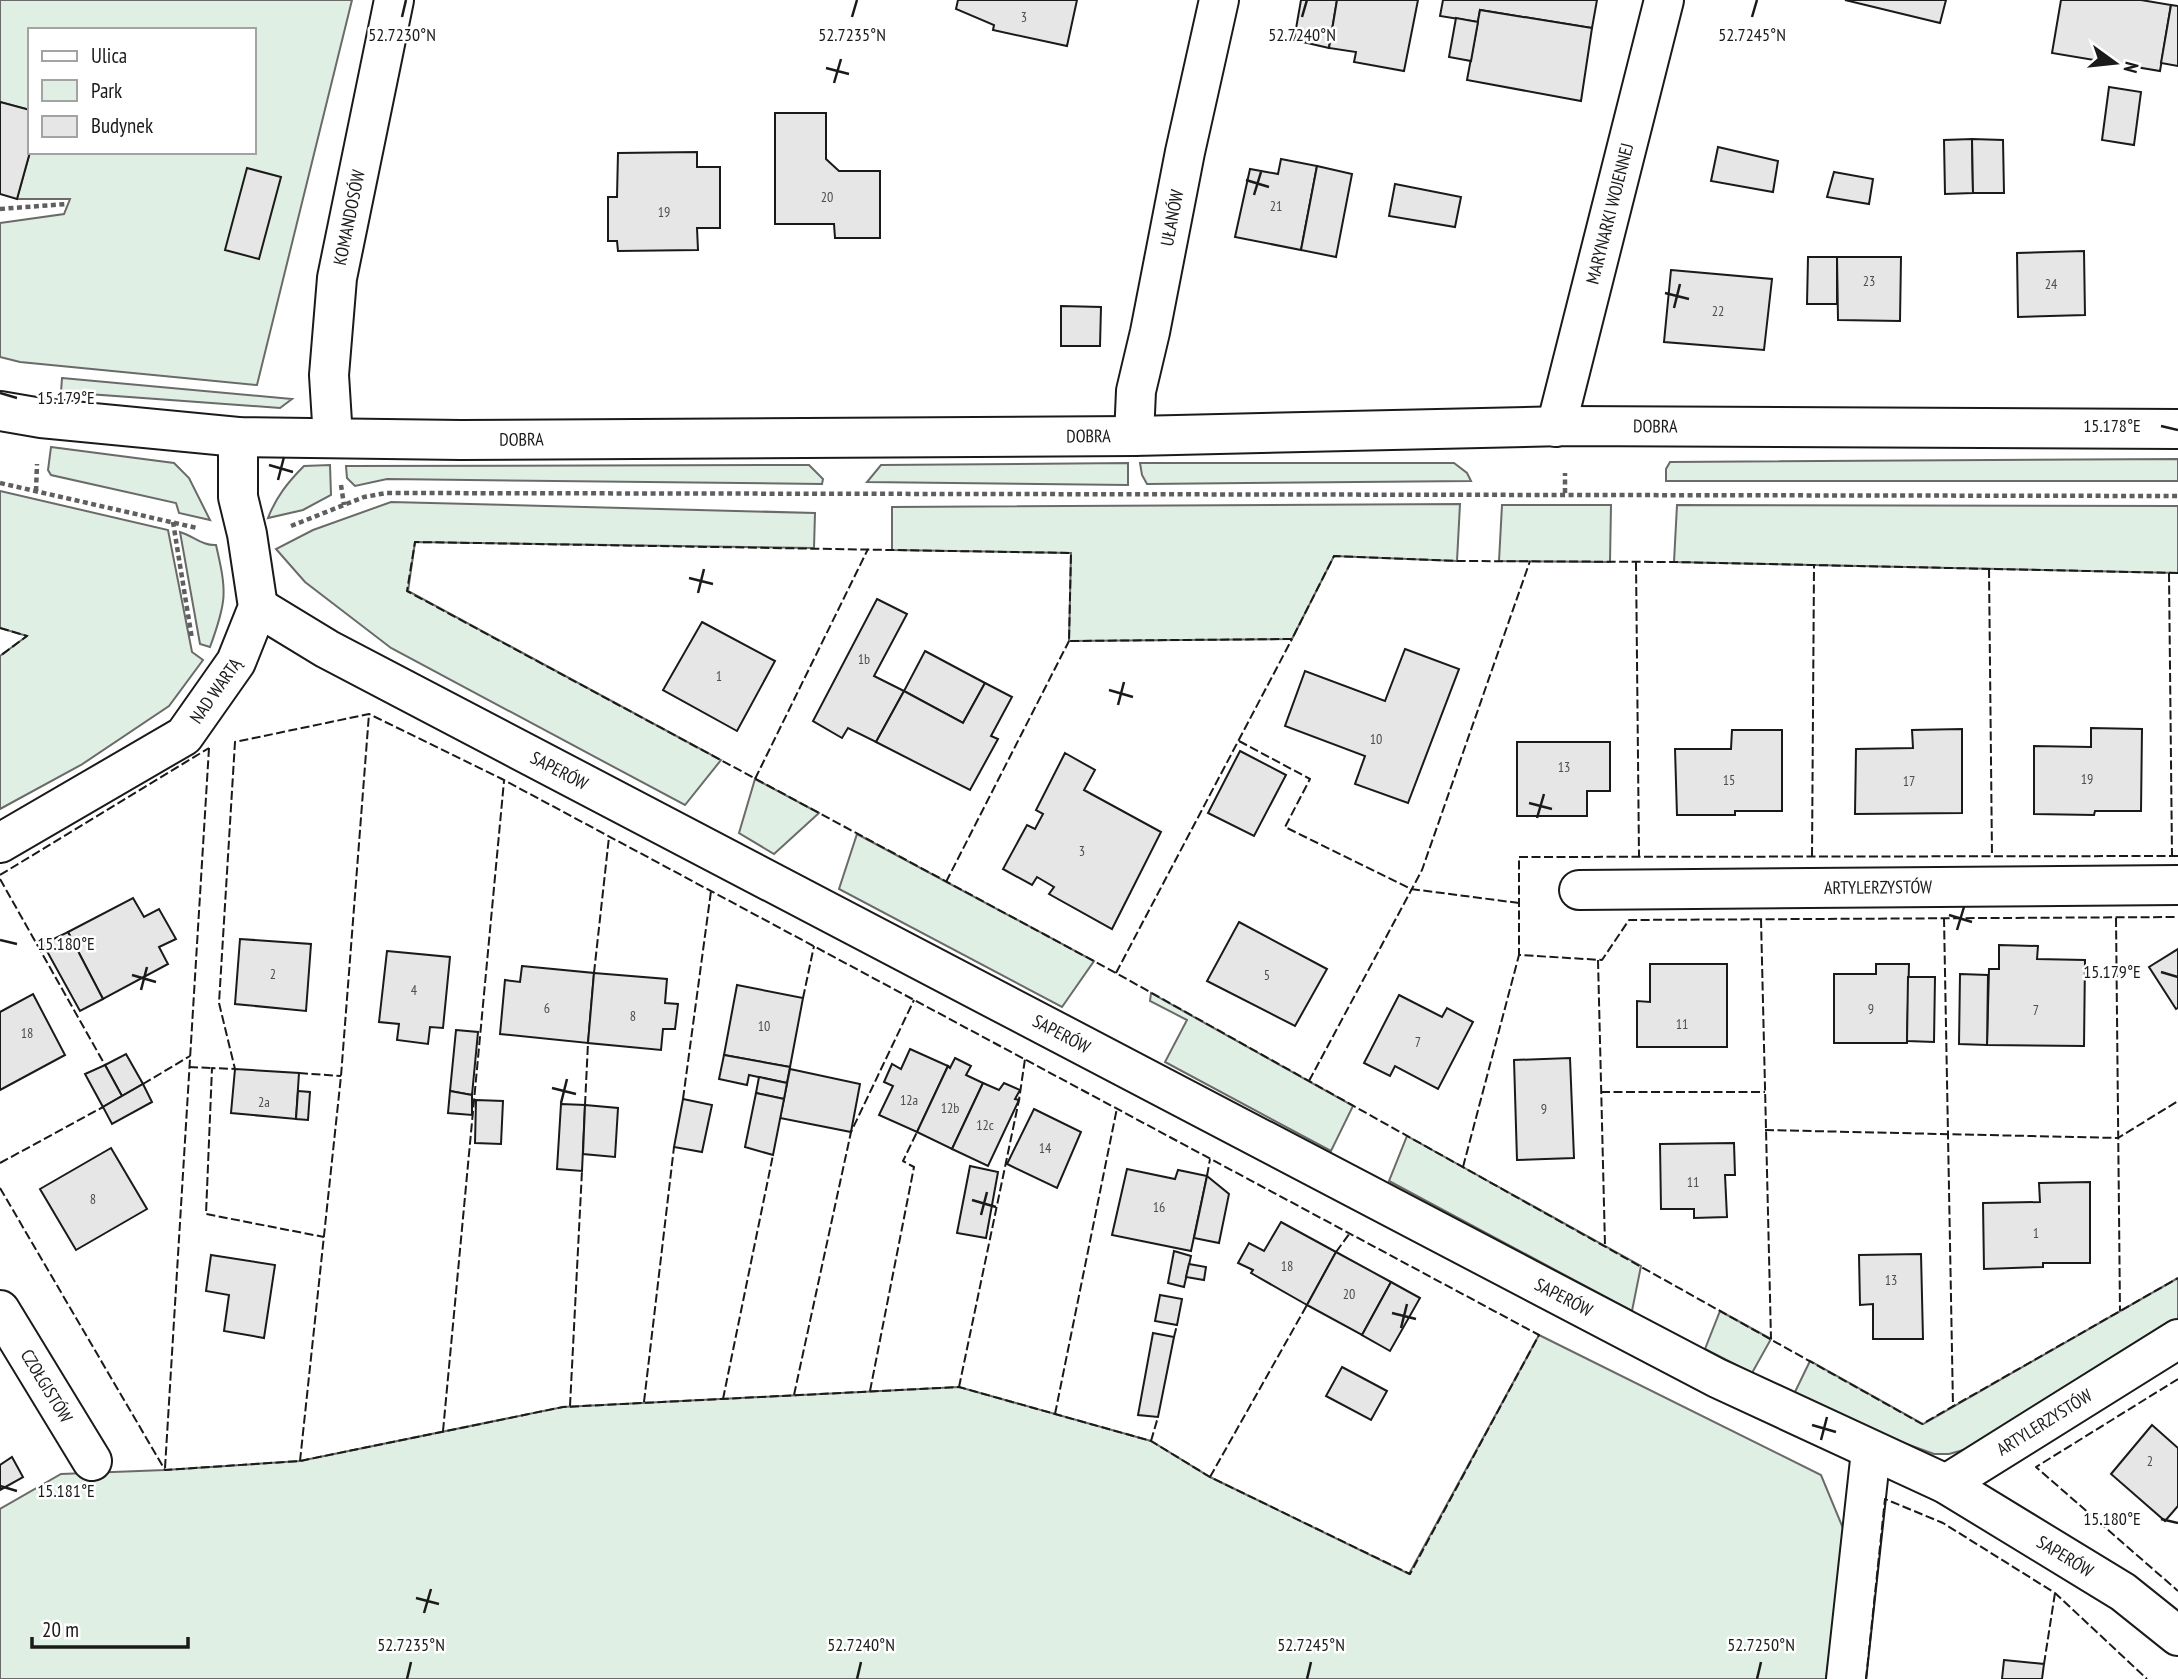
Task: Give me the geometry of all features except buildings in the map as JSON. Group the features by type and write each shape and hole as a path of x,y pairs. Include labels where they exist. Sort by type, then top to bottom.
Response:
{"street":[{"name":"KOMANDOSÓW","path":"333,438 329,375 337,278 394,0"},
{"name":"UŁANÓW","path":"1134,436 1136,391 1219,0"},
{"name":"MARYNARKI WOJENNEJ","path":"1556,427 1664,0"},
{"name":"DOBRA","path":"0,411 41,418 238,437 475,440 1134,436 1556,427 2178,429"},
{"path":"238,437 238,497 247,534 258,607"},
{"name":"NAD WARTĄ","path":"0,843 184,736 236,662 258,607"},
{"name":"SAPERÓW","path":"258,607 327,649 1717,1378 1946,1484 2123,1592 2178,1636"},
{"name":"ARTYLERZYSTÓW","path":"1579,890 2178,885"},
{"name":"CZOŁGISTÓW","path":"0,1310 92,1461"},
{"name":"ARTYLERZYSTÓW","path":"1946,1484 2178,1339"},
{"path":"1846,1679 1871,1451"}],"path":[{"path":"0,209 67,204"},
{"path":"0,483 226,536 281,530 364,497 386,493 2178,496"}],"green space":[{"path":"0,0 352,0 257,385 20,362 0,357 0,223 64,214 70,199 17,199 29,154 256,154 256,28 28,28 28,109 0,102"},
{"path":"62,378 292,399 280,408 61,392"},
{"path":"51,447 174,463 189,478 210,520 179,513 176,503 51,475 48,470"},
{"path":"2178,459 2178,481 1666,481 1666,469 1670,462"},
{"path":"1128,463 1128,485 867,482 881,465"},
{"path":"1140,463 1454,463 1467,473 1471,481 1147,484"},
{"path":"330,465 331,495 303,510 268,518 283,490 304,466"},
{"path":"809,465 823,479 822,484 387,479 355,486 347,478 346,466"},
{"path":"0,491 168,530 192,652 203,660 169,706 81,765 0,809 0,656 27,636 0,628"},
{"path":"391,502 815,513 814,548 415,542 408,591 721,760 685,805 391,648 305,582 276,549 313,530"},
{"path":"1460,504 1457,561 1334,556 1292,639 1069,641 1071,553 892,550 892,507"},
{"path":"1502,505 1611,505 1610,562 1499,561"},
{"path":"1677,505 2178,506 2178,573 1674,562"},
{"path":"180,532 216,545 224,596 210,647 200,644"},
{"path":"755,779 819,813 774,854 739,833"},
{"path":"857,834 1094,961 1062,1007 839,889"},
{"path":"1151,993 1353,1106 1331,1151 1165,1062 1187,1020 1150,1001"},
{"path":"1407,1136 1641,1266 1632,1311 1389,1181"},
{"path":"2178,1278 2178,1320 1974,1447 1949,1454 1934,1454 1841,1420 1793,1396 1810,1361 1923,1424"},
{"path":"1720,1311 1771,1339 1752,1373 1705,1349"},
{"path":"1539,1335 1821,1475 1845,1533 1826,1679 0,1679 0,1509 61,1474 300,1461 563,1407 959,1387 1151,1441 1210,1477 1409,1574"}],"fence":[{"path":"2178,573 1674,562 1457,561 1334,556 1292,639 1069,641 1071,553 415,542 407,591 1116,973 1922,1424 2178,1278"},
{"path":"755,779 868,549"},
{"path":"1309,1081 1422,870 1530,561"},
{"path":"1636,562 1639,856"},
{"path":"1812,856 1814,566"},
{"path":"1989,569 1992,856"},
{"path":"2169,573 2172,856"},
{"path":"0,628 27,636 0,656"},
{"path":"1116,973 1292,639"},
{"path":"946,882 1069,641"},
{"path":"0,1188 165,1470 300,1461 563,1407 959,1387 1151,1441 1210,1477 1410,1574 1539,1335 502,779 369,714 235,742 219,1003 235,1069 212,1068 206,1214 324,1237"},
{"path":"300,1461 341,1076 369,714"},
{"path":"1239,741 1310,779 1285,827 1411,889 1519,903"},
{"path":"0,875 209,748"},
{"path":"165,1468 209,748"},
{"path":"443,1431 504,781"},
{"path":"594,973 609,837"},
{"path":"2178,856 1519,857 1519,955 1602,960 1629,920 2178,917"},
{"path":"0,879 105,1065"},
{"path":"683,1099 711,891"},
{"path":"1944,918 1953,1406"},
{"path":"2116,918 2120,1311"},
{"path":"1761,919 1771,1339"},
{"path":"803,998 814,946"},
{"path":"1463,1167 1519,955"},
{"path":"1598,960 1605,1246"},
{"path":"794,1395 851,1132 914,1000"},
{"path":"585,1105 588,1043"},
{"path":"143,1084 190,1056"},
{"path":"959,1387 1019,1100 1025,1059"},
{"path":"189,1067 212,1068"},
{"path":"299,1073 341,1076"},
{"path":"1601,1092 1765,1092"},
{"path":"1765,1130 2118,1138 2178,1101"},
{"path":"0,1163 103,1107"},
{"path":"1055,1414 1117,1108"},
{"path":"870,1391 914,1167 903,1161 917,1132"},
{"path":"644,1402 674,1147"},
{"path":"723,1399 773,1155"},
{"path":"1207,1176 1210,1159"},
{"path":"570,1406 582,1171"},
{"path":"1336,1252 1350,1233"},
{"path":"1210,1477 1307,1305"},
{"path":"1174,1337 1177,1325"},
{"path":"2178,1379 2036,1467 2178,1591"},
{"path":"1151,1441 1158,1417"},
{"path":"1866,1679 1885,1499 1943,1523 2055,1593 2147,1679"},
{"path":"2044,1664 2055,1593"}]}
